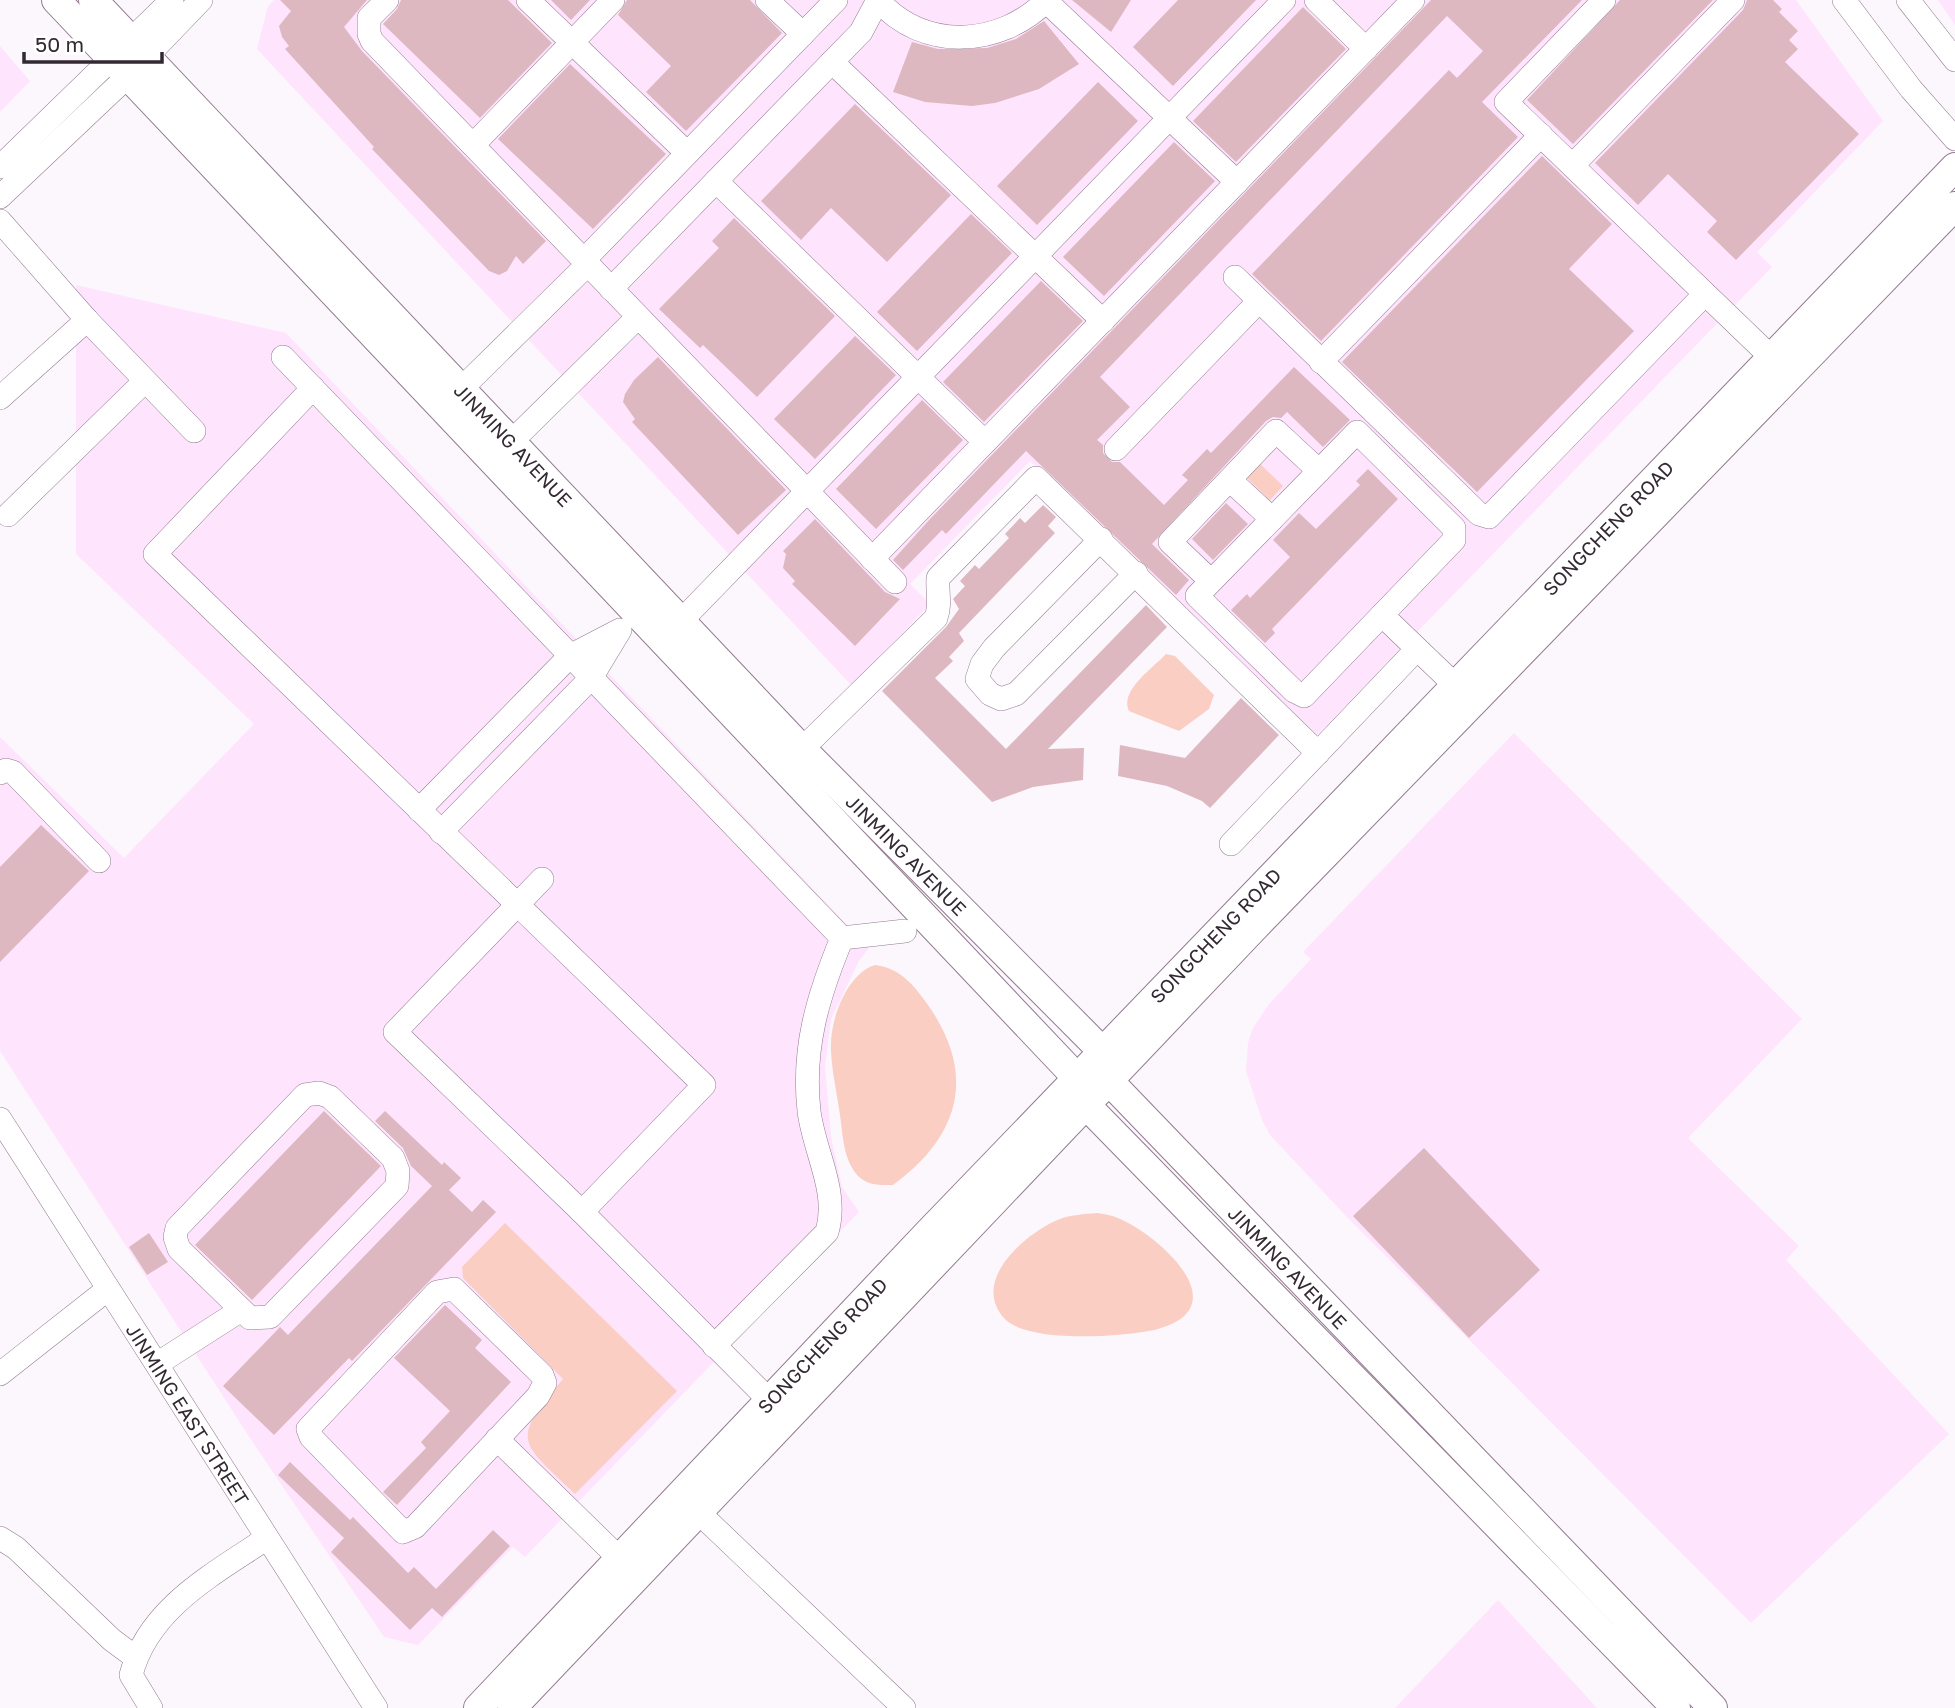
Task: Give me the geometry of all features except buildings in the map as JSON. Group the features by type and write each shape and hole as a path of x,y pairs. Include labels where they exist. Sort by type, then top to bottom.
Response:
{"main road":[{"name":"JINMING AVENUE","path":"56,0 129,59 462,388 802,749 950,895 1102,1052 1110,1082 1713,1708"},
{"name":"JINMING AVENUE","path":"93,0 129,59 629,621 1078,1079 1087,1106 1676,1708"},
{"name":"SONGCHENG ROAD","path":"478,1708 771,1402 926,1234 1457,687 1955,167"},
{"name":"SONGCHENG ROAD","path":"512,1708 1254,928 1955,206"}],"street":[{"path":"0,197 129,59 172,0"},
{"path":"0,167 201,0"},
{"path":"387,0 369,18 372,41 895,582"},
{"path":"528,0 687,153"},
{"path":"473,145 613,0"},
{"path":"767,0 803,34"},
{"path":"462,388 836,0"},
{"path":"611,289 861,32 878,0 914,27 949,37 967,38 985,36 1018,23 1046,0 1237,182"},
{"path":"681,621 1284,0"},
{"path":"1316,0 1366,49"},
{"path":"872,559 1413,0"},
{"path":"1604,0 1506,102 1772,358"},
{"path":"1573,165 1733,0"},
{"path":"1844,0 1911,89 1955,139"},
{"path":"1908,0 1955,60"},
{"path":"832,62 1102,321"},
{"path":"1321,362 1541,135"},
{"path":"716,181 985,442"},
{"path":"0,220 87,320 194,431"},
{"path":"1235,277 1479,514 1489,517 1705,294"},
{"path":"1115,449 1259,301"},
{"path":"512,441 639,317"},
{"path":"0,398 87,320"},
{"path":"283,357 842,939"},
{"path":"8,515 145,381"},
{"path":"313,388 155,554 704,1085 582,1212"},
{"path":"1211,581 1170,542 1276,431 1318,471"},
{"path":"1357,432 1454,527 1454,540 1304,696 1294,691 1197,596 1272,519 1357,432"},
{"path":"802,749 936,618 940,607 936,595 937,578 1036,478 1318,753"},
{"path":"1230,480 1272,519"},
{"path":"1101,539 988,656 977,679 982,686 1001,699 1016,694 1136,573"},
{"path":"1382,615 1457,687"},
{"path":"419,810 570,656 629,621"},
{"path":"441,832 591,678 629,621"},
{"path":"1231,844 1417,649"},
{"path":"0,773 6,770 13,772 99,861"},
{"path":"542,879 395,1032 582,1212 771,1402"},
{"path":"842,939 905,931"},
{"path":"714,1346 827,1232 832,1214 831,1198 809,1114 806,1069 810,1027 842,939"},
{"path":"318,1093 330,1097 393,1158 398,1171 397,1186 270,1317 250,1318 241,1310 179,1249 175,1237 177,1228 305,1095 318,1093"},
{"name":"JINMING EAST STREET","path":"4,1135 108,1289 376,1708"},
{"path":"0,1374 108,1289"},
{"path":"454,1289 542,1375 545,1383 538,1396 497,1439 415,1527 403,1532 311,1437 308,1429 437,1292 454,1289"},
{"path":"156,1364 241,1310"},
{"path":"497,1439 620,1559"},
{"path":"697,1511 904,1708"},
{"path":"0,1538 16,1548 112,1640 135,1657"},
{"path":"151,1708 131,1675 135,1657 145,1637 161,1617 187,1594 267,1538"}],"shaded area":[{"path":"274,0 1796,0 1883,121 1757,252 1772,267 1315,737 1030,461 910,584 930,604 852,686 257,49 268,6"},
{"path":"1938,0 1955,0 1955,25"},
{"path":"0,46 30,81 0,112"},
{"path":"76,285 286,333 869,948 859,961 831,1019 825,1066 831,1137 842,1187 859,1212 525,1557 513,1547 418,1645 384,1637 250,1438 0,1051 0,737 124,858 254,724 76,554"},
{"path":"1258,462 1283,486 1270,500 1245,476"},
{"path":"1166,654 1175,656 1214,695 1209,709 1179,731 1129,711 1127,703 1133,688"},
{"path":"1514,733 1802,1019 1688,1138 1799,1246 1786,1260 1949,1434 1751,1623 1346,1216 1270,1135 1262,1120 1246,1071 1248,1043 1253,1028 1269,1004 1311,959 1303,952"},
{"path":"875,965 892,970 906,979 928,1005 953,1056 956,1080 954,1103 934,1146 893,1185 866,1182 858,1176 849,1162 843,1139 832,1059 831,1039 841,1000 856,978"},
{"path":"1097,1213 1115,1217 1134,1226 1169,1254 1183,1271 1192,1288 1192,1304 1181,1318 1158,1329 1143,1332 1078,1336 1033,1332 1004,1318 995,1304 994,1289 997,1275 1005,1261 1029,1237 1055,1221 1070,1216"},
{"path":"505,1223 677,1391 575,1494 542,1462 528,1440 529,1429 535,1416 563,1379 463,1278 462,1267"},
{"path":"1498,1600 1597,1708 1395,1708"}]}
